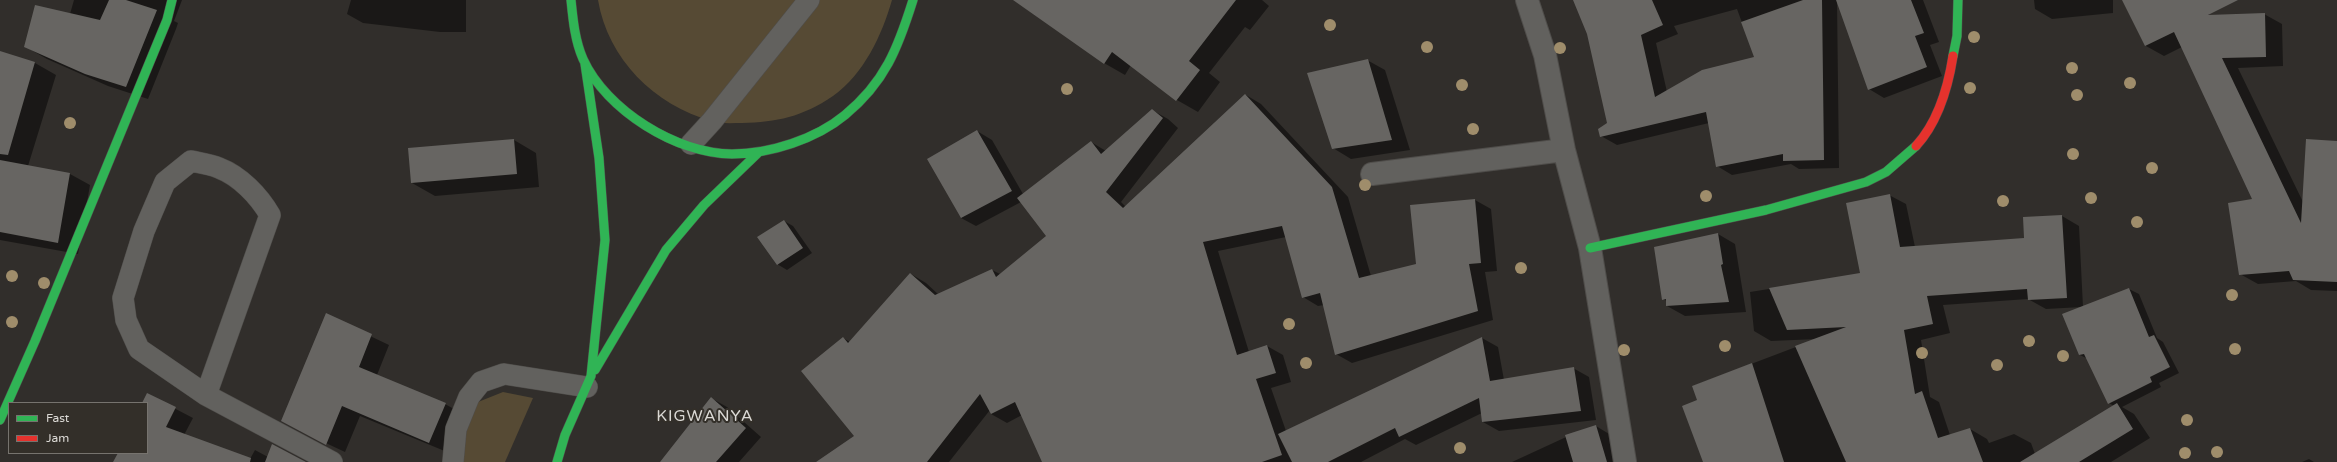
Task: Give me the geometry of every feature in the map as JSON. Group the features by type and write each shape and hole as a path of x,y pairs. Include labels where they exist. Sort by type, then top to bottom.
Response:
{"main road":[{"path":"0,420 98,189 167,20 172,0"},
{"path":"571,0 575,31 585,64 599,158 605,240 589,382"},
{"path":"585,64 628,114 668,136 718,153 759,152 792,144 820,132 844,115 882,75 898,47 914,0"},
{"path":"1590,248 1766,210 1866,182 1886,172 1910,152 1928,133 1936,114 1949,80 1957,36 1958,0"},
{"path":"557,462 565,435 589,382 666,250 704,205 759,152"}],"street":[{"path":"1527,0 1545,55 1564,150 1590,248 1625,462"},
{"path":"1372,174 1564,150"}],"lane":[{"path":"691,144 712,121 809,0"},
{"path":"206,395 270,215 261,199 240,181 219,168 191,161 164,182 144,231 123,298 126,320 139,349 206,395 332,462"},
{"path":"453,462 456,429 469,397 481,382 504,374 589,382"}],"shaded area":[{"path":"598,0 892,0 883,27 863,65 854,77 833,96 800,114 778,120 723,123 715,122 691,114 671,104 637,77 623,60 612,42 603,21"},
{"path":"503,392 533,398 505,462 455,462 473,404"}],"building":[{"path":"109,0 126,0 157,10 126,87 85,74 24,47 35,5 100,20"},
{"path":"1013,0 1236,0 1189,61 1200,70 1176,101 1112,52 1104,64"},
{"path":"1573,0 1652,0 1663,25 1641,35 1655,97 1702,70 1754,57 1741,22 1803,0 1822,0 1824,160 1783,161 1783,154 1716,167 1706,112 1600,137 1598,129 1607,123 1587,34"},
{"path":"1836,0 1911,0 1924,33 1915,36 1927,67 1868,90"},
{"path":"2122,0 2238,0 2208,15 2265,13 2266,57 2222,58 2301,223 2306,139 2337,141 2337,282 2293,280 2289,271 2239,275 2228,203 2252,199 2174,32 2145,46"},
{"path":"0,51 35,62 8,155 0,154"},
{"path":"1368,59 1392,140 1332,149 1307,73"},
{"path":"1245,94 1332,187 1359,278 1416,264 1410,205 1475,199 1481,263 1469,264 1478,311 1335,355 1320,293 1302,298 1282,226 1203,242 1237,355 1267,345 1276,373 1256,379 1282,455 1262,462 1042,462 1015,402 991,414 980,394 927,462 816,462 854,436 801,371 843,337 848,343 910,273 935,295 992,269 996,277 1046,236 1017,198 1091,141 1101,154 1152,109 1163,118 1106,192 1123,208"},
{"path":"977,130 1012,191 961,218 927,159"},
{"path":"514,139 517,174 411,183 408,148"},
{"path":"0,160 70,173 58,243 0,232"},
{"path":"1890,194 1900,247 2024,238 2023,217 2062,215 2067,298 2028,300 2027,289 1927,296 1933,324 1904,330 1915,394 1922,391 1938,438 1970,428 1983,462 1846,462 1795,346 1846,327 1787,330 1769,288 1860,273 1846,203"},
{"path":"784,220 803,248 777,265 757,237"},
{"path":"1718,233 1723,264 1721,265 1729,302 1666,306 1666,299 1662,300 1654,247"},
{"path":"2129,288 2149,337 2154,335 2170,367 2150,377 2152,382 2108,404 2084,354 2079,355 2062,314"},
{"path":"326,313 372,334 359,367 446,403 429,443 342,406 326,445 281,421"},
{"path":"1482,337 1490,381 1574,367 1581,411 1482,422 1479,398 1399,437 1395,428 1328,462 1292,462 1278,434"},
{"path":"1752,363 1784,462 1703,462 1682,406 1697,400 1692,386"},
{"path":"147,393 176,407 166,427 251,458 250,462 113,462 117,454 148,454 148,402 142,402"},
{"path":"711,397 746,428 716,462 660,462"},
{"path":"2117,403 2133,429 2079,462 2020,462"},
{"path":"1596,425 1607,462 1573,462 1565,435"},
{"path":"272,444 306,462 265,462"}],"traffic: fast":[{"path":"0,420 35,341 167,20 172,0"},
{"path":"571,0 580,52 594,78 608,95 646,126 667,137 689,146 711,152 732,154 762,151 792,144 833,124 845,115 859,103 880,77 902,34 913,0"},
{"path":"1953,56 1957,36 1958,0"},
{"path":"557,462 565,435 591,376 605,240 599,158 585,64"},
{"path":"1590,248 1766,210 1866,182 1886,172 1916,146"},
{"path":"595,370 666,250 704,205 759,152"}],"traffic: jam":[{"path":"1916,146 1924,137 1941,104 1953,56"}],"district":[{"name":"KIGWANYA","path":"705,417"}]}
